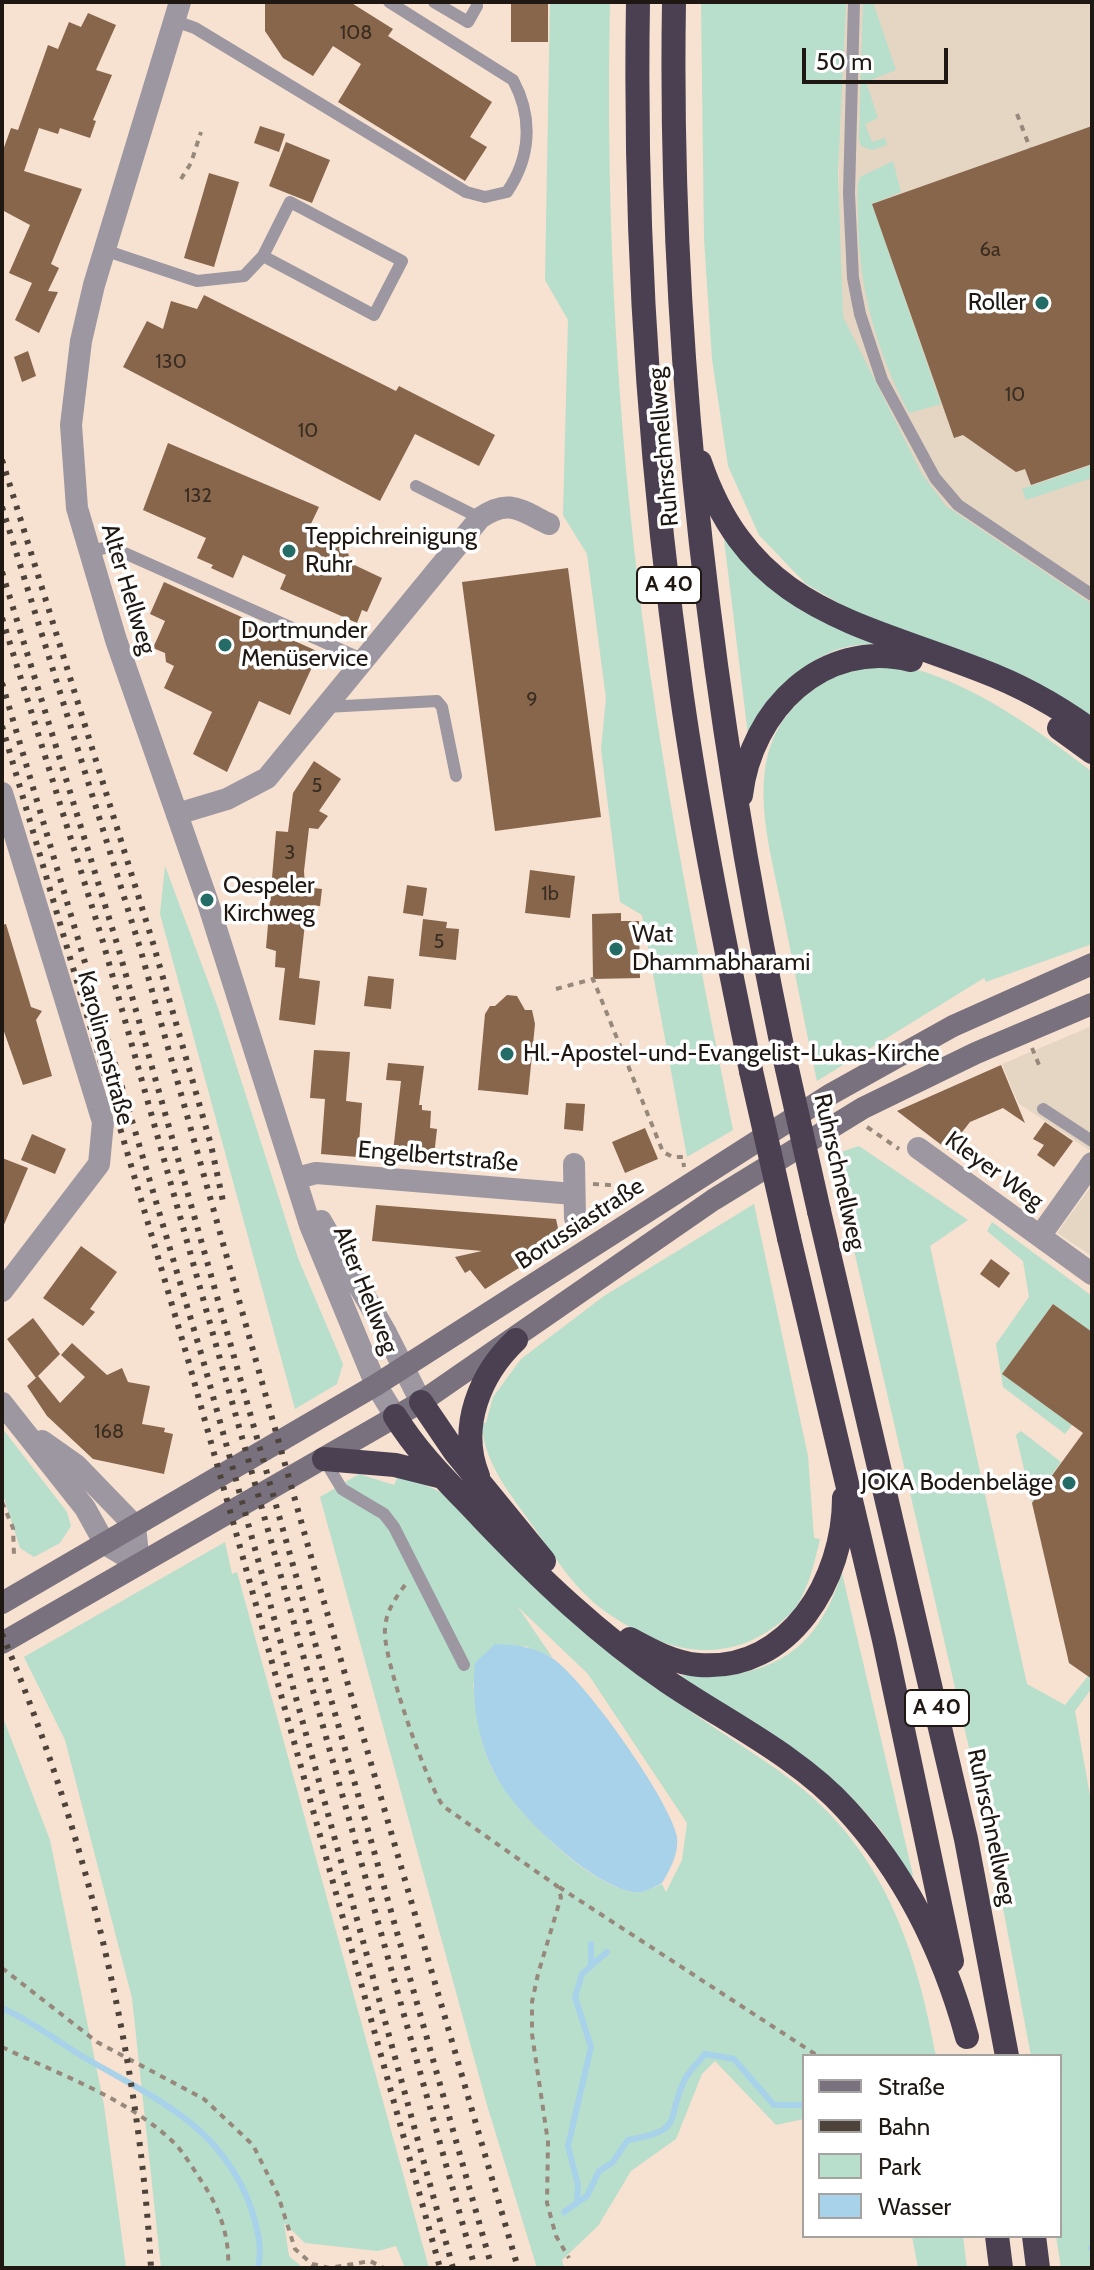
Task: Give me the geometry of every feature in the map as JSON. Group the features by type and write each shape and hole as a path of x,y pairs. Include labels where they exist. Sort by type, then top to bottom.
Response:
{"highway":[{"name":"Ruhrschnellweg","path":"638,2 641,238 657,480 681,691 720,918 751,1071 928,1836 968,2047"},
{"name":"Ruhrschnellweg","path":"674,2 675,172 687,399 707,603 743,845 783,1051 966,1839 1007,2054"},
{"path":"687,399 699,460 712,493 737,535 778,580 824,611 870,632 1009,681 1092,731"},
{"path":"743,845 741,789 756,741 778,708 803,680 845,659 872,653 941,668 1034,711 1092,752"},
{"path":"484,1489 473,1464 470,1436 474,1410 487,1374 496,1359 516,1340"},
{"path":"421,1402 484,1489 588,1609 616,1631 674,1660 701,1665 724,1663 765,1651 802,1623 820,1595 843,1523 838,1443"},
{"path":"395,1416 411,1443 443,1477 535,1573 598,1631 804,1772 845,1807 887,1858 910,1897 949,1977 968,2047"},
{"path":"324,1459 395,1465 443,1477"},
{"path":"997,2238 1001,2268"},
{"path":"1034,2238 1038,2268"}],"main road":[{"name":"Borussiastraße","path":"2,1603 376,1385 831,1094 953,1026 1092,964"},
{"path":"2,1643 421,1402 516,1340 713,1200 863,1108 970,1056 1092,1004"}],"street":[{"name":"Alter Hellweg","path":"177,12 104,250 81,341 71,425 77,508 88,551 310,1225 376,1385 395,1416"},
{"path":"177,814 227,799 267,778 480,518 496,507 511,506 549,524"},
{"name":"Karolinenstraße","path":"2,793 103,1122 99,1164 2,1291"},
{"name":"Kleyer Weg","path":"913,1152 1092,1274"},
{"name":"Kleyer Weg","path":"1040,1236 1092,1163"},
{"path":"574,1164 580,1189 575,1218"},
{"name":"Engelbertstraße","path":"297,1178 316,1173 580,1189"},
{"name":"Alter Hellweg","path":"297,1178 385,1331 401,1368 421,1402"},
{"path":"2,1403 85,1508 105,1544 139,1564"},
{"path":"25,1429 76,1465 135,1526 139,1564"}],"lane":[{"path":"177,12 195,28 466,192 485,197 507,192 520,173 527,125 524,101 513,80 389,2"},
{"path":"434,2 468,22 476,3"},
{"path":"854,2 849,193 853,278 860,314 882,380 935,478 958,505 1092,595"},
{"path":"104,250 197,281 244,276 263,256 290,202 402,261 374,315 263,256"},
{"path":"416,486 480,518"},
{"path":"88,551 111,547 364,660"},
{"path":"326,707 437,701 442,707 456,776"},
{"path":"1043,1109 1092,1141"},
{"path":"324,1459 342,1489 384,1514 464,1665"}],"path":[{"path":"1017,114 1030,148"},
{"path":"181,179 191,163 201,132"},
{"path":"556,989 593,979 663,1152 673,1157 683,1157 685,1168"},
{"path":"1031,1046 1039,1065"},
{"path":"866,1126 913,1152"},
{"path":"580,1189 625,1186"},
{"path":"2,1502 13,1528 14,1555"},
{"path":"411,1563 407,1582 389,1608 384,1633 420,1763 431,1789 443,1806 557,1886 815,2054"},
{"path":"557,1886 561,1897 532,2002 532,2034 548,2142 547,2203 556,2236 569,2258"},
{"path":"2,1968 97,2042 204,2099 253,2145 278,2195 295,2249 312,2264 330,2268 370,2261 384,2268"},
{"path":"2,2047 98,2092 147,2120 172,2140 212,2196 228,2241 228,2268"}],"shaded area":[{"path":"837,2 1092,2 1092,629 938,520 840,323"},
{"path":"1092,1026 1092,1152 1018,1103 1002,1064"},
{"path":"1092,1185 1092,1256 1057,1233"}],"green space":[{"path":"550,2 610,2 612,251 622,418 638,584 667,783 733,1130 687,1157 642,915 620,902 601,749 606,698 587,554 563,515 568,320 545,280"},
{"path":"701,2 846,2 838,172 843,317 922,474 946,506 1092,604 1092,722 849,609 806,584 759,535 728,466 712,359 704,239"},
{"path":"863,2 873,2 896,70 866,82 878,118 865,124 872,142 885,138 887,145 872,150 861,146 859,139"},
{"path":"893,161 901,192 872,204 941,404 909,413 878,342 865,292 859,240 860,177"},
{"path":"1092,465 1092,478 1026,500 1022,489"},
{"path":"722,523 734,543 887,645 839,649 820,657 787,685 749,743"},
{"path":"879,667 922,671 972,692 1034,730 1092,772 1092,944 986,982 984,978 817,1081 767,834 764,777 769,751 780,725 798,703 816,687 835,677"},
{"path":"165,866 218,1008 298,1258 343,1364 337,1384 295,1409 160,914"},
{"path":"859,1146 968,1220 930,1246 1027,1684 1065,1705 1092,1671 1092,1688 1075,1711 1092,1807 1092,2268 1061,2268 1056,2238 1062,2238 1062,2054 1031,2054 990,1839 832,1155"},
{"path":"754,1204 808,1456 814,1538 820,1539 806,1587 786,1618 764,1634 738,1645 699,1650 679,1647 642,1633 606,1612 585,1594 559,1563 501,1480 488,1454 481,1423 486,1423 493,1397 521,1359 604,1296"},
{"path":"992,1222 1092,1296 1091,1332 1053,1304 1002,1374 1072,1425 1065,1434 1003,1387 996,1344 1029,1297 1023,1261 987,1231"},
{"path":"2,1428 67,1512 71,1526 60,1543 34,1557 20,1548 2,1492"},
{"path":"1021,1431 1061,1462 1032,1503 1016,1435"},
{"path":"400,1472 446,1495 676,1700 805,1791 857,1847 877,1878 894,1911 919,1981 936,2054 802,2054 802,2119 776,2125 715,2061 702,2074 676,2139 631,2171 598,2226 562,2260 564,2268 537,2268 487,2105 320,1497 359,1474 394,1485","holes":["518,1607 588,1674 687,1823 682,1860 666,1892 662,1884 637,1892 615,1886 576,1863 539,1830 509,1795 487,1757 473,1684 525,1646 552,1657"]},
{"path":"225,1542 232,1574 237,1572 429,2268 405,2268 396,2246 378,2251 305,2243 284,2223 289,2256 303,2268 161,2268 132,1998 65,1740 24,1657"},
{"path":"842,1573 913,1875 910,1878 891,1844 868,1814 840,1787 778,1740 680,1676 723,1676 746,1672 785,1657 813,1631 824,1615"},
{"path":"2,1715 50,1840 104,2105 126,2268 2,2268"},
{"path":"912,2238 963,2238 967,2268 918,2268"}],"water":[{"path":"495,1644 529,1648 549,1656 581,1686 622,1739 659,1796 677,1837 675,1855 662,1883 637,1892 597,1877 556,1846 506,1792 485,1749 477,1721 474,1692 475,1663"}],"building":[{"path":"265,2 350,2 393,29 388,36 492,102 470,137 487,147 465,181 338,102 361,64 333,46 313,76 283,58 265,31"},
{"path":"511,2 548,2 548,42 511,42"},
{"path":"88,13 116,25 96,70 112,75 93,120 96,121 90,138 60,128 58,134 39,128 24,171 82,189 51,264 59,268 48,291 58,292 39,333 15,320 32,283 9,273 30,225 2,210 2,153 11,128 18,130 48,45 58,49 69,22 81,27"},
{"path":"260,126 285,134 279,152 254,143"},
{"path":"1092,126 1092,464 1031,485 1025,469 1016,472 963,435 954,438 872,204"},
{"path":"286,142 330,160 312,203 269,186"},
{"path":"209,173 239,182 214,267 184,258"},
{"path":"204,295 396,391 399,386 495,435 479,466 415,434 380,501 123,367 147,321 163,329 171,301 197,309"},
{"path":"28,351 36,376 22,382 14,357"},
{"path":"168,443 319,507 309,528 338,542 349,555 346,561 382,578 367,612 362,610 357,623 280,589 286,575 243,555 233,578 197,558 206,538 143,510"},
{"path":"568,568 601,817 495,831 462,582"},
{"path":"164,582 319,652 290,715 259,701 227,772 193,754 212,712 164,688 174,666 166,662 165,653 153,648 165,621 150,614"},
{"path":"314,761 341,779 319,811 328,816 318,829 309,828 304,871 305,887 322,889 320,906 307,905 299,978 320,981 315,1025 279,1020 285,968 275,967 276,951 266,948 276,831 288,832 293,793"},
{"path":"530,870 575,876 570,918 525,913"},
{"path":"407,885 427,888 423,916 403,913"},
{"name":"Wat Dhammabharami","path":"621,913 621,921 639,921 640,978 593,979 592,914"},
{"path":"423,919 447,922 446,928 459,929 456,960 419,956"},
{"path":"6,924 31,1007 42,1011 36,1020 52,1076 23,1085 2,1026 2,925"},
{"path":"368,976 394,979 391,1009 364,1006"},
{"name":"Hl.-Apostel-und-Evangelist-Lukas-Kirche","path":"507,995 517,996 525,1010 532,1010 535,1024 528,1095 478,1090 485,1014 490,1006 495,1006"},
{"path":"314,1050 350,1052 346,1101 362,1103 358,1157 321,1154 325,1099 310,1098"},
{"path":"388,1063 424,1066 419,1105 422,1105 422,1110 431,1111 430,1128 437,1129 433,1165 392,1161 401,1081 386,1080"},
{"path":"1001,1065 1025,1123 1003,1108 970,1122 948,1150 897,1111"},
{"path":"566,1103 585,1104 583,1131 564,1129"},
{"path":"1045,1122 1073,1141 1054,1167 1037,1155 1044,1145 1033,1139"},
{"path":"645,1128 658,1159 625,1173 612,1142"},
{"path":"32,1134 66,1149 55,1174 21,1160"},
{"path":"2,1158 28,1168 3,1227 2,1227"},
{"path":"376,1205 556,1219 561,1242 485,1289 470,1270 465,1273 455,1257 482,1251 372,1241"},
{"path":"81,1246 117,1272 90,1309 95,1312 83,1326 43,1298"},
{"path":"991,1259 1010,1273 999,1288 980,1274"},
{"name":"JOKA Bodenbeläge","path":"1053,1304 1092,1332 1092,1679 1069,1663 1032,1503 1083,1433 1002,1374"},
{"path":"33,1318 60,1354 36,1378 7,1339"},
{"path":"72,1343 107,1375 122,1368 128,1382 150,1386 142,1424 165,1428 164,1432 173,1434 164,1474 93,1459 47,1416 27,1386 38,1376 60,1403 85,1377 61,1355"}],"waterway":[{"path":"591,1944 591,1964"},
{"path":"577,2202 578,2185 568,2146 591,2047 575,1997 582,1974 607,1952"},
{"path":"2,2008 162,2102 205,2135 223,2156 251,2208 260,2245 258,2268"},
{"path":"564,2212 587,2196 599,2171 612,2163 628,2140 659,2132 671,2122 685,2079 705,2054 734,2059 774,2105 802,2105"}],"railway":[{"path":"2,460 153,943 211,1145 224,1206"},
{"path":"2,507 140,948 317,1578 518,2268"},
{"path":"2,572 118,947 492,2268"},
{"path":"2,618 103,942 475,2268"},
{"path":"2,683 203,1360 453,2268"},
{"path":"2,726 187,1356 440,2268"},
{"path":"2,1634 59,1786 104,1944 134,2106 145,2187 151,2268"}],"place":[{"name":"Roller","path":"1042,303"},
{"name":"Teppichreinigung Ruhr","path":"289,551"},
{"name":"Dortmunder Menüservice","path":"225,645"},
{"name":"Oespeler Kirchweg","path":"207,900"},
{"name":"Wat Dhammabharami","path":"616,949"},
{"name":"Hl.-Apostel-und-Evangelist-Lukas-Kirche","path":"507,1054"},
{"name":"JOKA Bodenbeläge","path":"1069,1483"}]}
